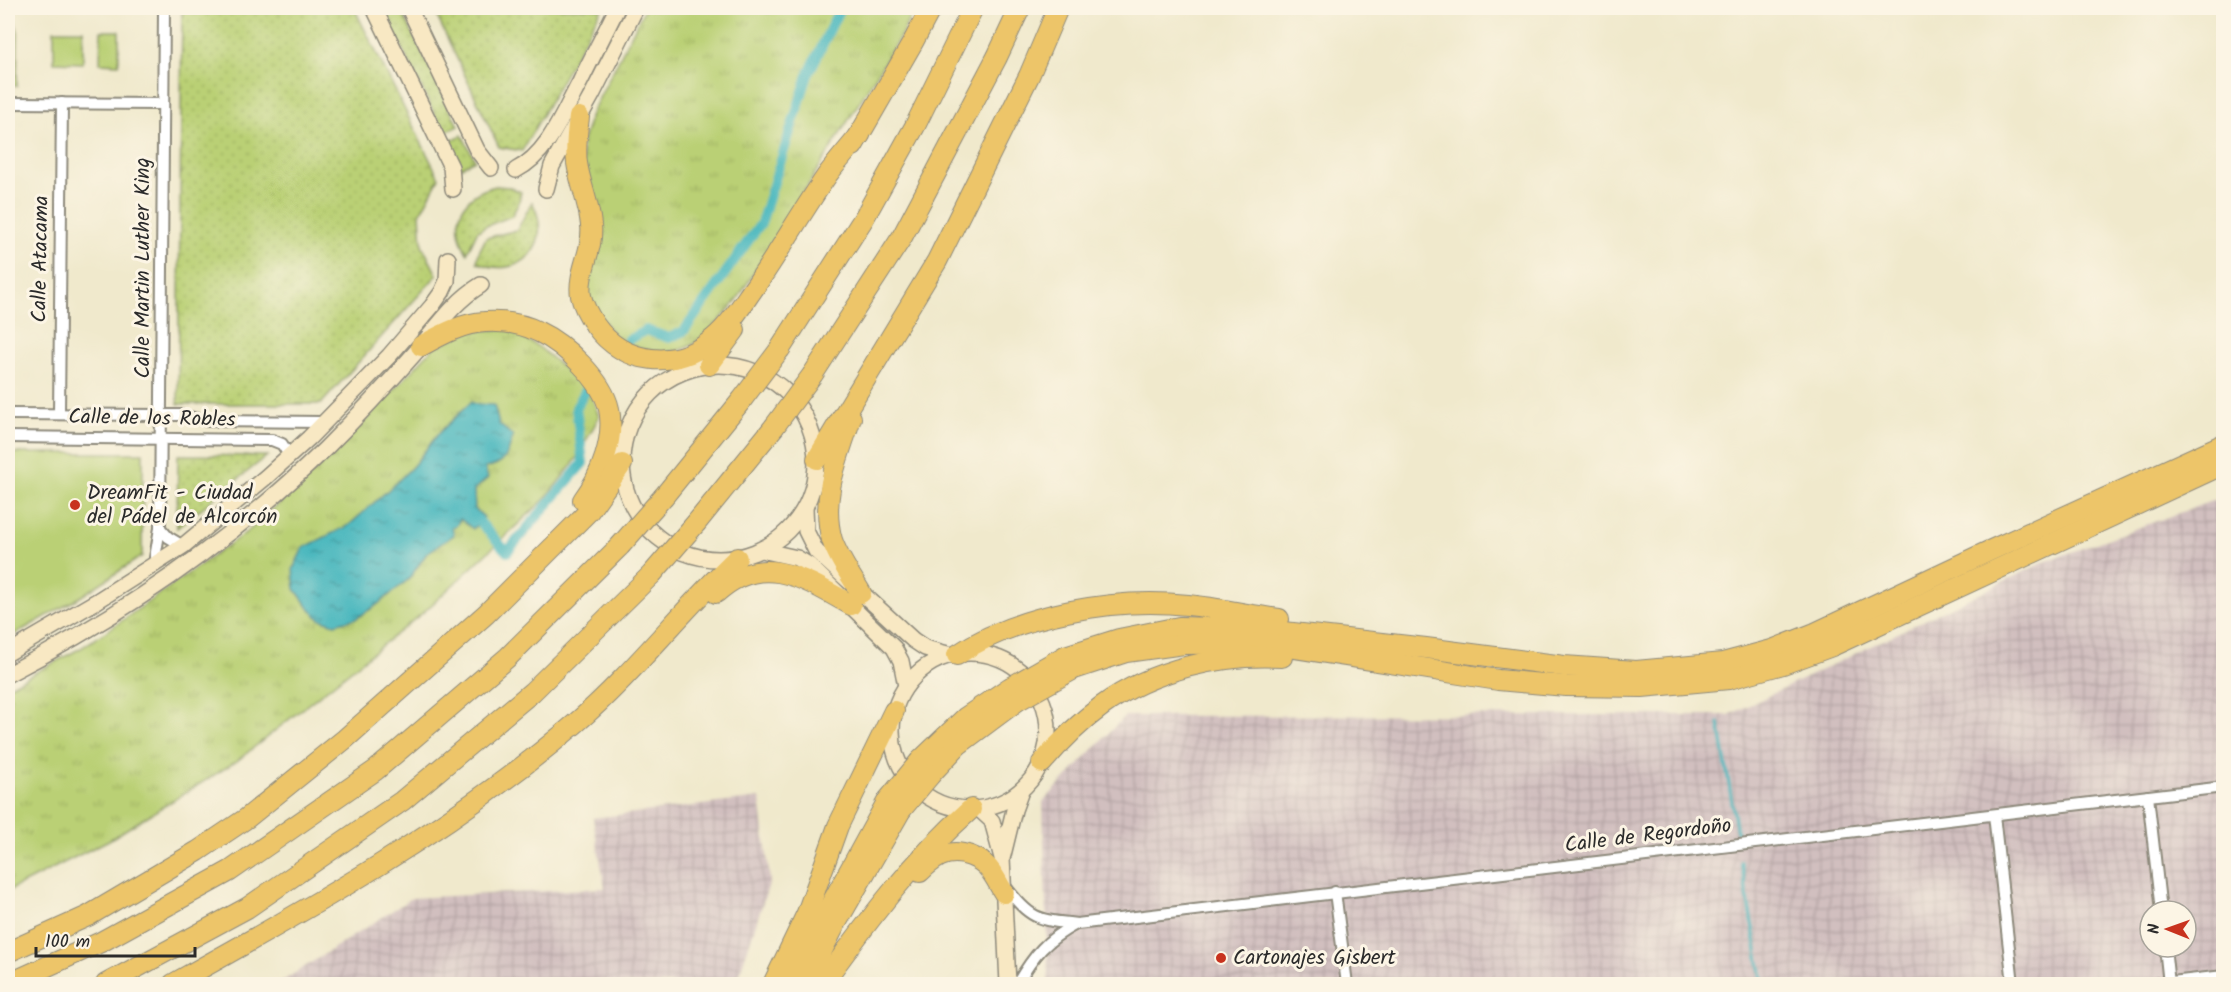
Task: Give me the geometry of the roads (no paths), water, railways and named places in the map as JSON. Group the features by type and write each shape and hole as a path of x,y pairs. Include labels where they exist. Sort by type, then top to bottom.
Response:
{"highway":[{"path":"709,365 782,262 823,198 931,8"},
{"path":"8,984 101,942 230,871 376,770 508,657 620,546 741,401 780,348 864,218 915,126 973,8"},
{"path":"106,984 247,908 402,801 532,692 652,574 774,427 813,374 902,237 997,57 1020,8"},
{"path":"817,459 937,261 1029,76 1058,8"},
{"path":"579,117 577,163 588,202 592,231 581,284 582,303 601,333 614,346 629,354 649,359 670,359 687,355 714,339 728,324 778,253 828,175 860,135"},
{"path":"421,346 467,325 498,322 514,324 540,332 553,340 588,372"},
{"path":"502,598 567,522 599,471 607,449 609,409 601,389 558,333"},
{"path":"856,599 833,541 827,513 830,482 866,376"},
{"path":"2186,461 2211,439 2223,432"},
{"path":"789,984 823,919 894,805 925,767 958,745 1013,695 1119,639 1179,627 1258,629 1564,666 1636,671 1723,663 1772,650 1815,633 2223,444"},
{"path":"8,952 88,916 198,851 247,818 345,739 502,598 589,511 622,464"},
{"path":"1070,663 1184,644 1263,643 1498,680 1566,686 1642,687 1729,679 1783,664 1832,646 2223,464"},
{"path":"173,984 314,904 414,842 510,777 576,723 612,689 663,637 703,591 737,558"},
{"path":"510,777 541,761 586,725 613,701 718,591 734,579 752,571 780,571 856,599"},
{"path":"954,655 985,638 1058,614 1135,604 1186,605 1343,629 1426,648"},
{"path":"1042,763 1076,728 1103,705 1150,678 1200,664 1235,658 1270,656 1393,663"},
{"path":"773,984 807,913 838,826 894,711"},
{"path":"805,984 894,805"},
{"path":"822,984 904,876 931,846 975,809"},
{"path":"857,936 927,865 946,854 958,853 984,863 1003,888"}],"street":[{"name":"Calle Martin Luther King","path":"154,564 160,528 164,8"},
{"path":"374,8 451,167 453,189"},
{"path":"409,8 477,150 491,168"},
{"path":"516,170 537,154 557,126 617,8"},
{"path":"546,189 552,166 636,8"},
{"path":"8,103 164,104"},
{"name":"Calle Atacama","path":"59,414 62,103"},
{"path":"8,653 56,626 183,546 289,455 389,356 442,292 447,281 448,258"},
{"path":"8,674 100,622 167,579 223,537 324,450 388,383 460,299 481,285"},
{"path":"709,365 754,369 779,384 805,415 813,436 817,459 814,484 805,508 786,532 761,550 737,558 713,560 694,556 668,545 649,530 635,510 625,488 622,464 626,436 633,417 646,398 673,376 709,365"},
{"name":"Calle de los Robles","path":"8,414 161,414 181,415 207,421 324,422"},
{"name":"Calle de los Robles","path":"8,437 275,440 282,444 289,455"},
{"path":"805,508 806,531 811,543 894,648 901,661 906,686"},
{"path":"160,528 168,537 183,546"},
{"path":"761,550 797,558 925,648 954,655 983,654 997,657 1015,667 1034,684 1044,703 1047,718 1047,735 1042,763 1021,791 1000,803 975,809 944,806 913,784 896,752 892,735 894,711 906,686 923,668 954,655"},
{"name":"Calle de Regordoño","path":"1077,924 2223,787"},
{"path":"1002,858 1021,791"},
{"path":"2148,796 2160,899"},
{"path":"975,809 992,821 1002,858 1008,984"},
{"path":"1994,815 2013,984"},
{"path":"1003,888 1019,905 1040,919 1077,924"},
{"path":"1335,892 1347,984"},
{"path":"1017,984 1040,949 1053,937 1077,924"},
{"path":"2166,959 2169,984"},
{"path":"2154,984 2223,976"}],"water":[{"path":"471,402 494,405 499,424 513,436 505,458 498,464 485,468 488,478 474,490 475,509 484,517 473,529 460,519 452,528 454,535 427,553 409,579 357,618 335,624 320,619 295,589 293,569 303,548 349,525 413,466 438,434"}],"waterway":[{"path":"628,340 646,330 669,338 684,331 761,223 808,75 840,8"},
{"path":"479,521 507,552 583,463 576,408 587,388"},
{"path":"1719,723 1737,833"},
{"path":"1741,862 1763,984"}],"place":[{"name":"DreamFit - Ciudad del Pádel de Alcorcón","path":"75,505"},
{"name":"Cartonajes Gisbert","path":"1221,958"}]}
